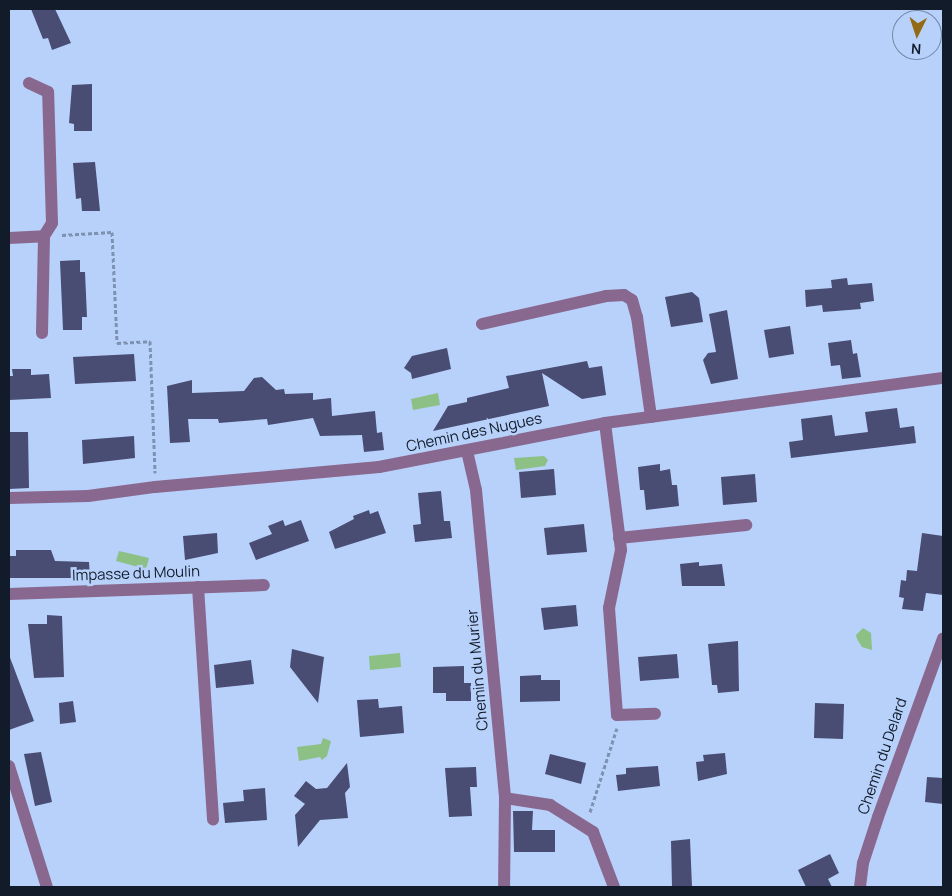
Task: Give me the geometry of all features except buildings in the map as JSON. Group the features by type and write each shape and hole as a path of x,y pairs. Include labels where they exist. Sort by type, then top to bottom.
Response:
{"street":[{"path":"30,83 48,92 52,223 44,236 42,333"},
{"path":"9,238 44,236"},
{"path":"482,324 606,296 624,295 632,300 637,317 652,417"},
{"name":"Chemin des Nugues","path":"9,498 88,496 156,487 379,467 605,423 943,378"},
{"path":"605,423 621,550 609,608 617,715 655,714"},
{"name":"Chemin du Murier","path":"468,451 476,490 505,798 504,887"},
{"path":"619,538 746,525"},
{"name":"Impasse du Moulin","path":"9,594 264,585"},
{"path":"198,587 213,820"},
{"name":"Chemin du Delard","path":"860,887 863,863 878,817 943,638"},
{"path":"9,766 48,887"},
{"path":"505,798 550,805 593,832 614,887"}],"path":[{"path":"44,236 112,232 117,343 150,341 156,487"},
{"path":"585,827 617,734 617,715"}],"shaded area":[{"path":"438,393 440,405 413,410 411,399"},
{"path":"544,456 548,460 545,466 516,470 514,458"},
{"path":"119,551 149,558 146,569 116,561"},
{"path":"863,628 871,633 872,650 862,647 857,639 856,635"},
{"path":"400,653 401,667 370,670 369,656"},
{"path":"323,738 331,741 327,756 322,760 320,757 299,761 297,747 321,744"}]}
